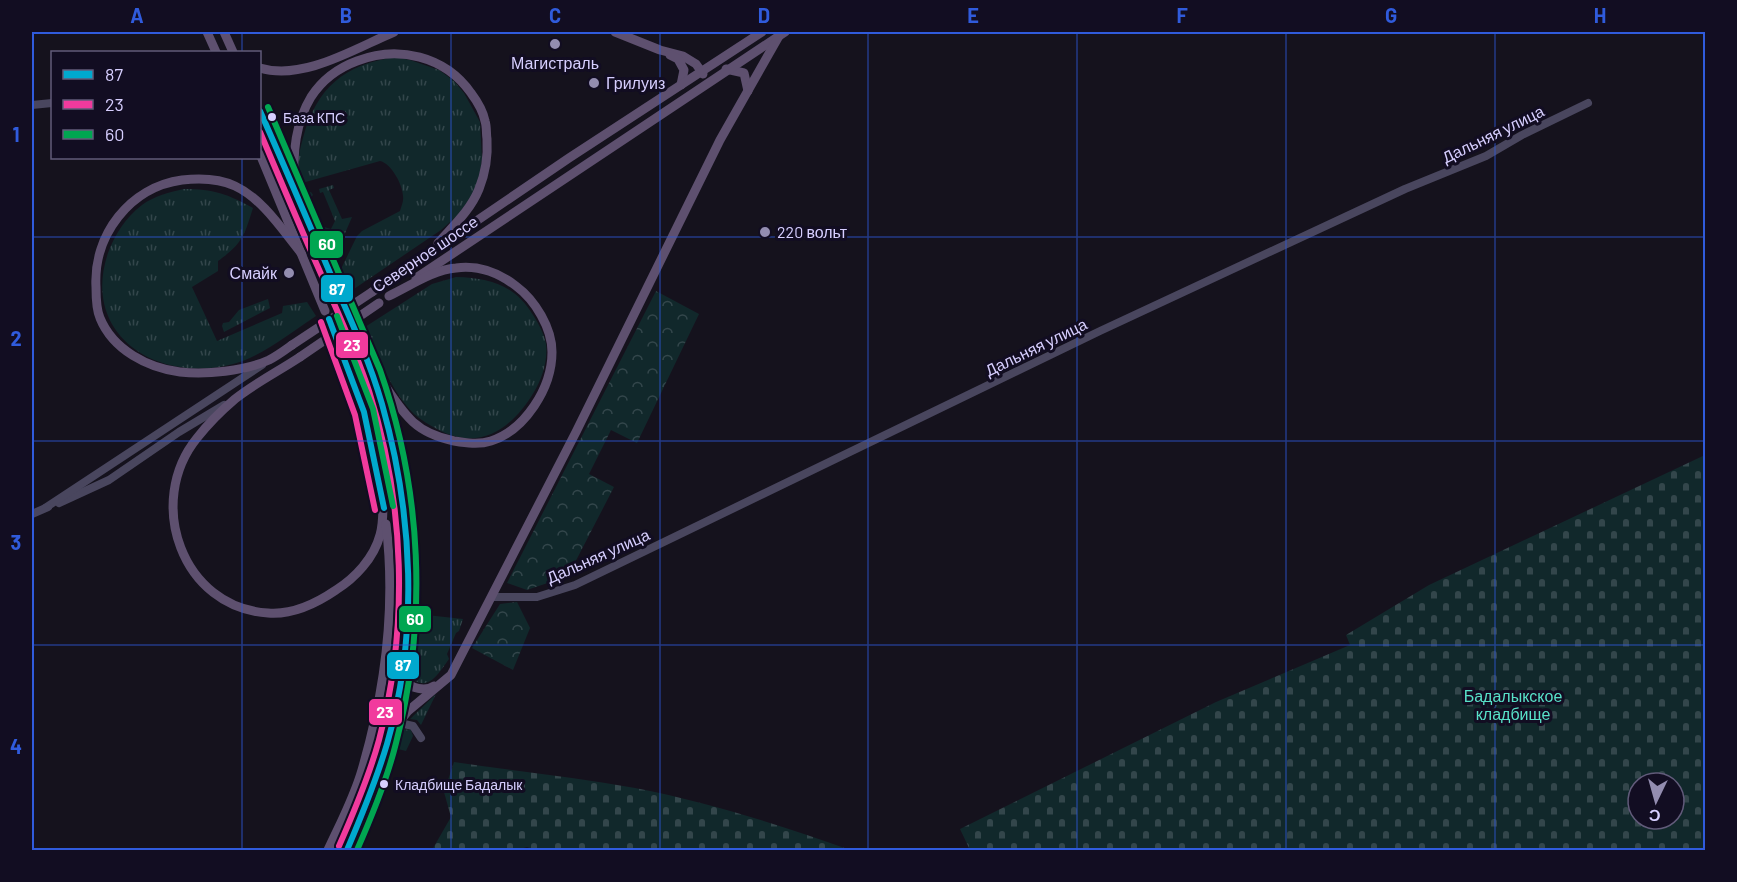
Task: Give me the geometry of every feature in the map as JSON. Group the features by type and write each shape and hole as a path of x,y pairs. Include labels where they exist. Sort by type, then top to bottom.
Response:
{"main road":[{"path":"207,32 216,51"},
{"path":"224,32 234,50"},
{"path":"261,68 277,72 300,70 394,32"},
{"path":"615,32 660,50 683,56 696,64 707,82"},
{"name":"Северное шоссе","path":"269,360 762,32"},
{"path":"389,735 417,703 451,675 720,140 782,34"},
{"name":"Северное шоссе","path":"236,398 726,69 782,34"},
{"path":"660,50 681,63 684,70 681,85"},
{"path":"295,190 292,161 296,137 311,98 321,83 349,64 369,56 407,53 424,57 443,66 463,81 476,100 485,120 487,145 485,168 479,188 469,208 430,253"},
{"path":"726,69 744,73 748,91"},
{"path":"261,113 342,300"},
{"path":"261,156 325,311"},
{"path":"269,360 238,369 191,373 156,367 139,360 116,340 100,318 96,298 95,272 100,252 120,213 137,197 155,186 196,178 235,186 254,198 302,254"},
{"path":"366,357 414,423 440,438 469,444 489,442 507,434 523,420 542,391 550,372 552,351 550,336 542,317 526,295 507,279 487,270 457,268 441,271 389,296"},
{"path":"347,850 371,797 389,735 403,670 410,600 405,528 396,462 382,404 356,331"},
{"path":"328,850 362,770 382,678 389,606 388,542 383,503 364,412 339,342"},
{"path":"236,398 196,440 177,477 173,498 173,517 184,555 195,573 212,591 230,603 269,614 291,611 328,596 356,575 376,546 381,533 383,503"},
{"path":"403,670 404,681 422,689 430,689 451,675"}],"street":[{"path":"32,105 51,103"},
{"name":"Дальняя улица","path":"492,597 537,597 575,585 1100,331 1395,193 1486,156 1522,135 1588,103"},
{"name":"Северное шоссе","path":"45,508 269,360"},
{"name":"Северное шоссе","path":"32,514 109,480 179,432 236,398"},
{"path":"396,726 404,724 413,726 421,738"}],"green space":[{"path":"395,57 439,70 454,81 464,93 480,122 482,159 479,178 472,195 458,215 441,230 348,293 341,269 357,236 362,231 400,211 403,202 401,186 392,170 380,161 302,183 298,166 300,149 316,105 335,81 361,66"},
{"path":"333,185 334,188 329,190 342,219 352,217 333,261 307,197 311,192 324,227 331,229 335,221 323,192 320,193 319,189"},
{"path":"184,189 220,193 253,208 238,244 218,261 218,271 192,287 217,341 282,313 283,306 307,302 316,316 266,350 233,364 205,368 178,367 154,360 132,347 116,330 105,308 102,282 108,253 122,226 136,210 157,197"},
{"path":"456,277 480,279 510,290 533,315 546,344 542,375 525,405 504,426 480,437 452,436 431,426 414,414 398,395 365,327 432,284"},
{"path":"656,291 699,314 637,443 611,430 589,474 614,487 568,576 527,590 507,583"},
{"path":"268,299 270,308 224,332 223,323 229,322 239,310"},
{"name":"Бадалыкское кладбище","path":"1705,455 1705,850 970,850 960,829 1216,702 1350,645 1346,635 1429,585"},
{"path":"517,602 530,628 513,670 472,648 500,604"},
{"path":"417,614 463,619 447,654 449,659 437,676 422,683 409,676"},
{"path":"436,694 421,725 417,720 410,719"},
{"path":"402,729 411,730 413,736 406,751 394,748"},
{"path":"454,762 635,788 690,800 850,850 535,850 527,847 516,850 432,850 451,817 444,792"}],"transit line":[{"name":"60","path":"268,107 380,370 405,462 412,508 416,555 416,603 413,650 406,697 388,771 357,850"},
{"name":"87","path":"261,113 371,371 392,446 406,531 408,617 397,702 378,771 347,850"},
{"name":"23","path":"261,134 364,376 381,434 396,521 399,609 389,697 371,767 339,846"},
{"name":"60","path":"337,316 373,409 393,506"},
{"name":"87","path":"329,319 364,412 384,508"},
{"name":"23","path":"321,322 355,415 375,510"}],"place":[{"name":"Магистраль","path":"555,44"},
{"name":"Грилуиз","path":"594,83"},
{"name":"База КПС","path":"272,117"},
{"name":"220 вольт","path":"765,232"},
{"name":"Смайк","path":"289,273"},
{"name":"Кладбище Бадалык","path":"384,784"}]}
